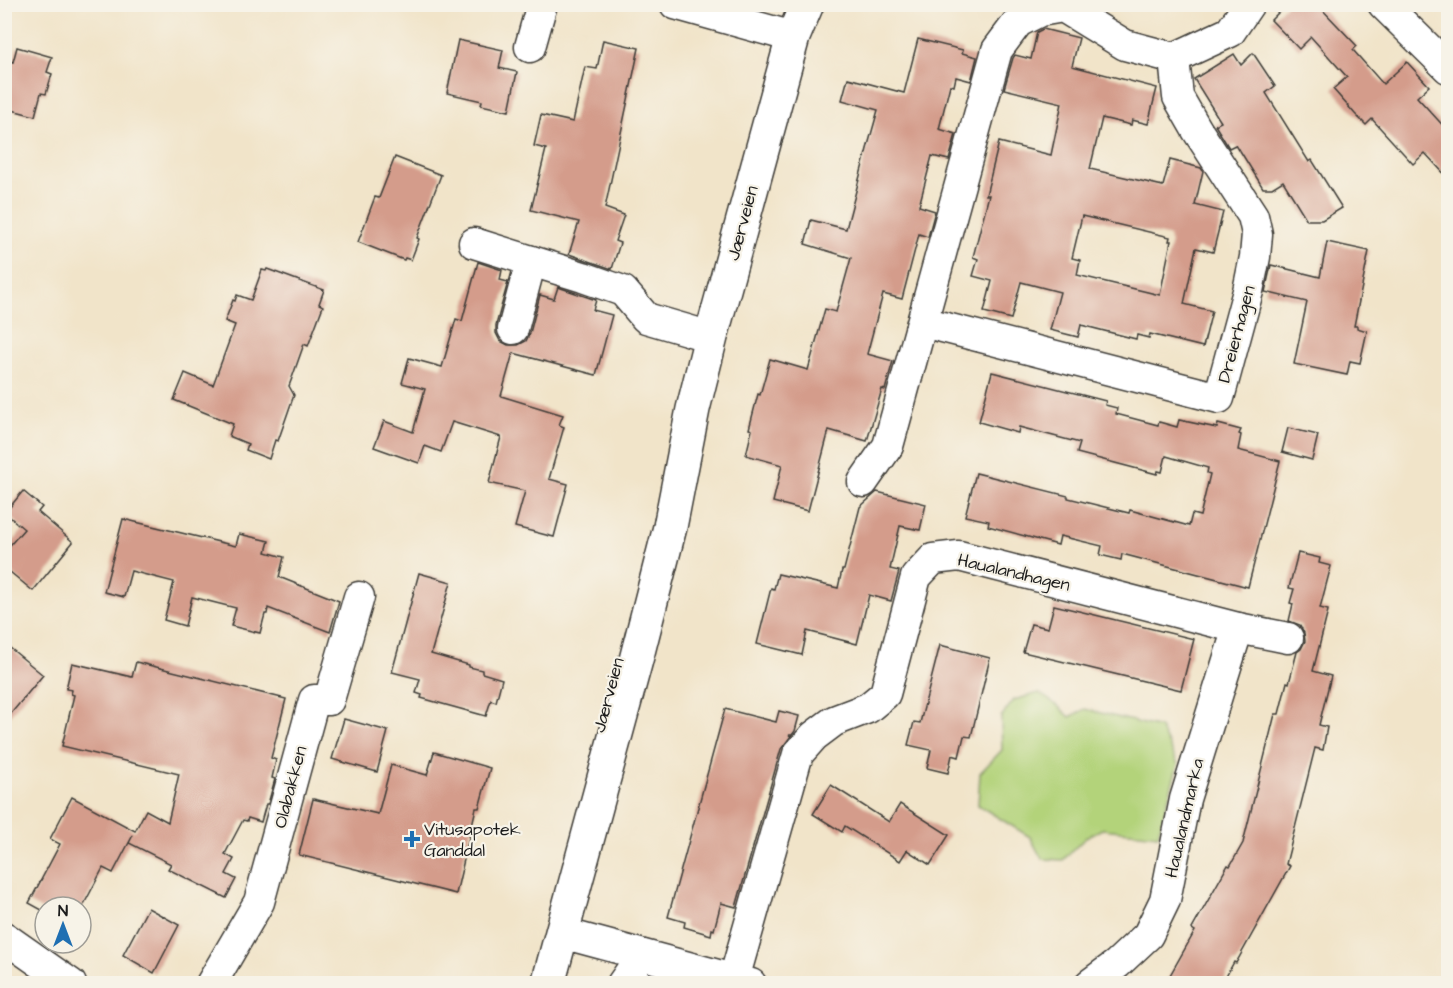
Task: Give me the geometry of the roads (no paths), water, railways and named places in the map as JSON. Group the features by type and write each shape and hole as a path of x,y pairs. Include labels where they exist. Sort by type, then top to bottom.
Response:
{"main road":[{"name":"Jærveien","path":"793,37 795,4"},
{"name":"Jærveien","path":"548,984 670,527 693,409 711,337 793,37 807,4"},
{"name":"Jærveien","path":"529,984 653,525 693,409"}],"street":[{"path":"530,47 542,4"},
{"path":"675,4 793,37"},
{"path":"863,482 888,446 997,50 1018,22 1040,11 1063,7 1125,45 1174,58 1230,32 1249,4"},
{"path":"1383,4 1449,69"},
{"name":"Dreierhagen","path":"923,322 1220,398 1248,291 1257,234 1253,216 1178,98 1174,58"},
{"path":"474,243 623,291 646,318 711,337"},
{"path":"513,329 531,261"},
{"name":"Haualandhagen","path":"743,981 798,754 814,736 834,721 868,708 885,694 916,577 933,558 958,556 1238,628 1288,638"},
{"name":"Olabakken","path":"211,984 259,902 314,700 329,700 359,597"},
{"name":"Haualandmarka","path":"1090,984 1117,964 1148,935 1165,900 1185,800 1238,628"},
{"path":"562,933 743,981"},
{"path":"4,937 71,984"},
{"path":"622,984 642,955"}],"place":[{"name":"Vitusapotek Ganddal","path":"412,839"}]}
